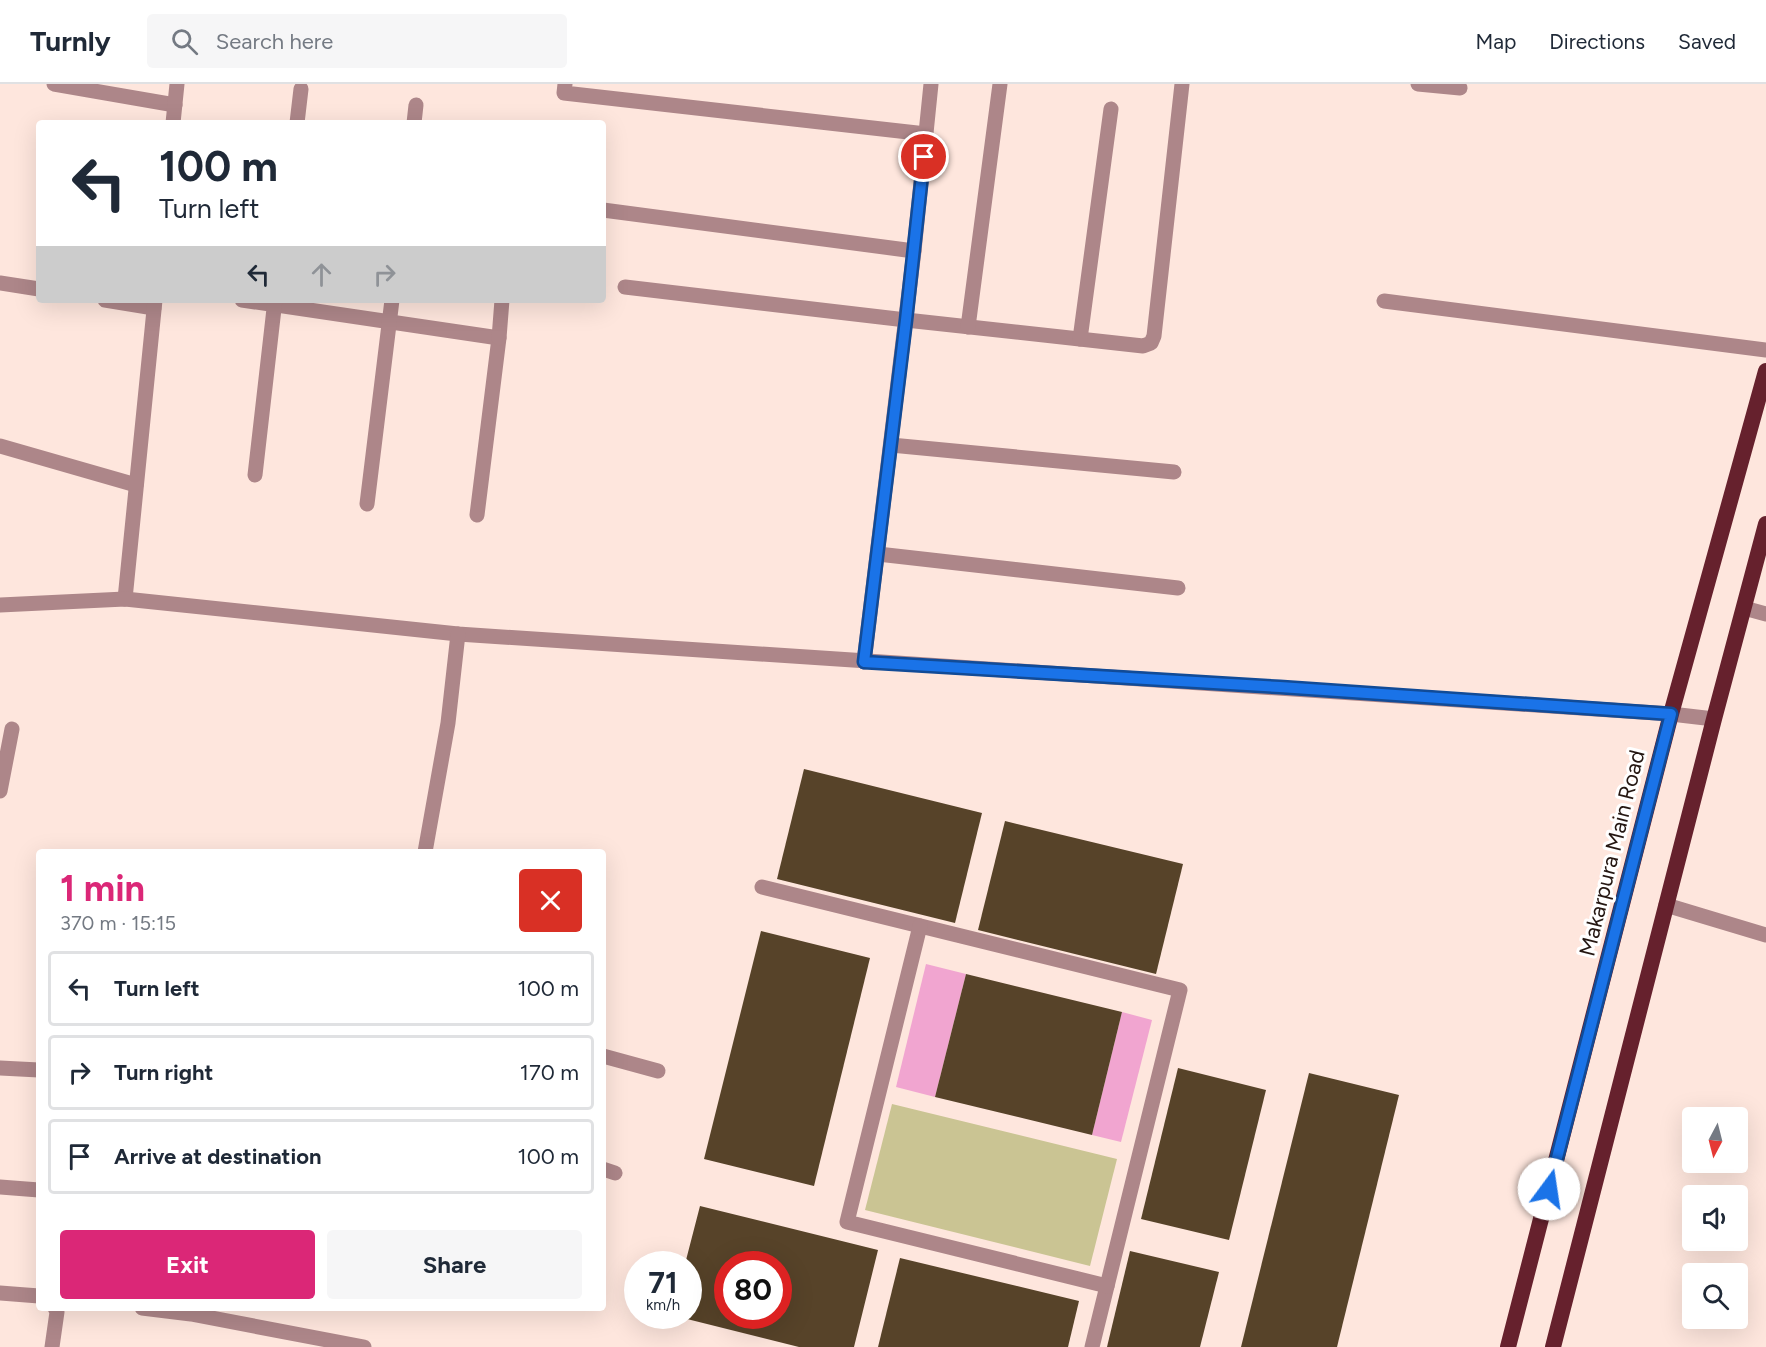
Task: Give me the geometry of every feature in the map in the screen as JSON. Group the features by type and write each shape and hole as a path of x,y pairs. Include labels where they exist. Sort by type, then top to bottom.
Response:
{"highway":[{"name":"Makarpura Main Road","path":"1508,1347 1671,714 1766,371"},
{"path":"1553,1347 1766,524"}],"street":[{"path":"173,120 177,84"},
{"path":"565,84 564,93 926,134"},
{"path":"864,662 914,251 931,84"},
{"path":"968,327 1000,84"},
{"path":"625,287 1143,346 1150,343 1154,336 1182,84"},
{"path":"1418,84 1460,88"},
{"path":"60,85 175,105"},
{"path":"297,120 301,89"},
{"path":"414,120 416,105"},
{"path":"1080,339 1111,109"},
{"path":"606,210 914,251"},
{"path":"0,283 36,289"},
{"path":"1384,301 1766,350"},
{"path":"255,476 275,303"},
{"path":"281,303 499,338"},
{"path":"367,504 392,303"},
{"path":"477,515 502,303"},
{"path":"125,599 155,304"},
{"path":"891,445 1174,472"},
{"path":"0,447 136,485"},
{"path":"878,554 1178,588"},
{"path":"0,605 125,599 458,634 864,662 1280,687 1671,714 1714,719"},
{"path":"1744,608 1766,614"},
{"path":"426,849 448,723 458,634"},
{"path":"0,791 12,729"},
{"path":"762,887 1180,990 1092,1347"},
{"path":"1666,905 1766,935"},
{"path":"920,926 847,1222 1107,1286"},
{"path":"606,1057 658,1071"},
{"path":"0,1068 36,1070"},
{"path":"0,1186 36,1190"},
{"path":"0,1293 36,1296"},
{"path":"52,1347 56,1311"},
{"path":"191,1311 364,1347"}],"shaded area":[{"path":"926,964 966,974 935,1097 896,1087"},
{"path":"1122,1012 1152,1020 1121,1142 1092,1135"},
{"path":"892,1104 1117,1159 1090,1266 865,1210"}],"building":[{"path":"804,769 982,813 955,923 777,879"},
{"path":"1005,821 1183,864 1156,974 978,930"},
{"path":"761,931 870,958 814,1186 704,1159"},
{"path":"966,974 1122,1012 1092,1135 935,1097"},
{"path":"1178,1068 1266,1090 1229,1240 1141,1219"},
{"path":"1309,1073 1399,1095 1337,1347 1241,1347"},
{"path":"700,1206 878,1250 854,1347 799,1347 727,1329 792,1329 792,1251 714,1251 714,1326 702,1323 702,1251 688,1251"},
{"path":"1130,1251 1219,1272 1200,1347 1107,1347"},
{"path":"900,1258 1079,1301 1068,1347 878,1347"}],"route":[{"path":"924,157 864,662 1280,687 1671,714 1549,1189"}]}
